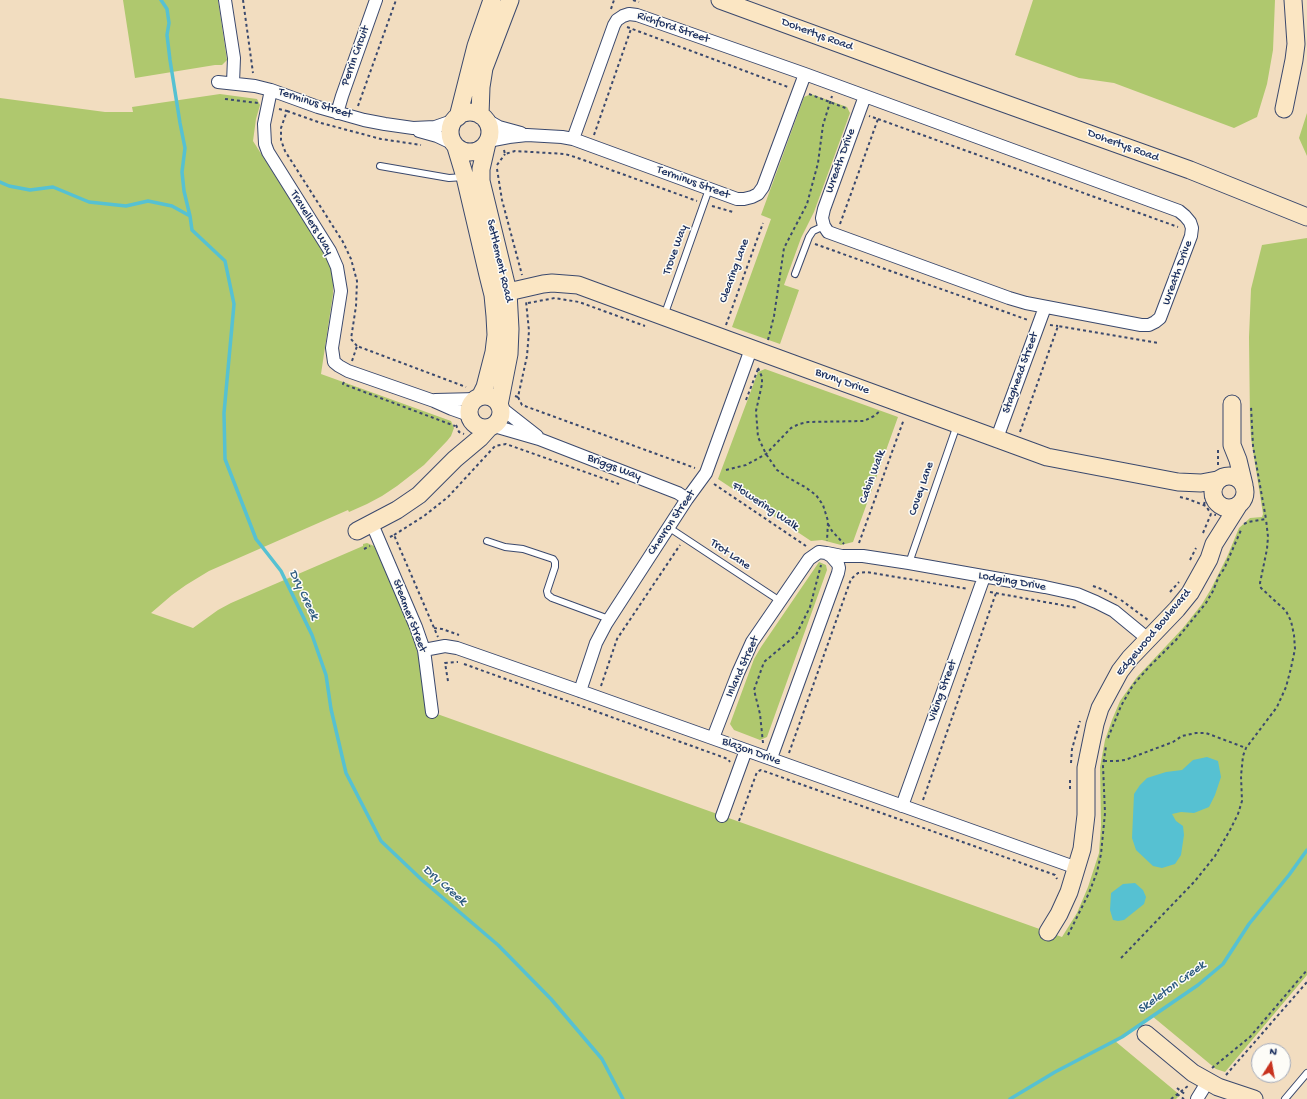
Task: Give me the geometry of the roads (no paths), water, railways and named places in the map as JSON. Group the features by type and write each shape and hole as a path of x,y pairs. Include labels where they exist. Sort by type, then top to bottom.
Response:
{"street":[{"path":"225,0 234,58 233,83"},
{"name":"Perrin Circuit","path":"337,113 376,0"},
{"path":"457,118 468,113 482,117 488,124 492,141 484,148 473,152 467,152 455,145 451,138 450,132 452,125 457,118 476,46 492,0"},
{"path":"482,117 480,87 484,68 510,0"},
{"name":"Dohertys Road","path":"720,0 1190,170 1307,217"},
{"name":"Dohertys Road","path":"747,0 936,79"},
{"path":"1284,109 1296,44 1293,0"},
{"name":"Richford Street","path":"574,135 615,23 623,16 629,14 636,14 804,74"},
{"name":"Terminus Street","path":"482,117 499,127 527,135 562,137 574,135 709,189 737,199 744,199 758,194 763,187 804,74"},
{"name":"Wreath Drive","path":"804,74 835,85 1179,211 1190,222 1192,228 1191,236 1160,318 1149,325 1142,325 1045,308 1009,298 828,232 824,226 822,218 824,209 865,96"},
{"name":"Terminus Street","path":"218,82 233,83 271,90 337,113 364,120 412,128 445,139 455,145"},
{"name":"Travellers Way","path":"271,90 264,124 265,144 268,152 330,251 337,267 340,291 332,348 334,362 348,371 434,400"},
{"name":"Terminus Street","path":"412,128 435,127 457,118"},
{"name":"Terminus Street","path":"492,141 527,135"},
{"name":"Settlement Road","path":"492,141 481,169 481,181 483,196 508,292 510,329 509,348 500,406"},
{"name":"Settlement Road","path":"455,145 465,177 493,295 495,316 496,335 494,352 485,388 479,398"},
{"name":"Bruny Drive","path":"508,292 552,282 578,285 1047,457 1178,482 1201,483 1219,479"},
{"name":"Staghead Street","path":"998,438 1045,308"},
{"name":"Chevron Street","path":"580,691 596,643 609,619 668,527 706,474 708,466 757,351"},
{"path":"364,527 397,510 419,495 455,459 480,438 500,418 500,406 491,398 486,396 479,398 434,400"},
{"path":"455,459 467,433 471,406 479,398"},
{"path":"434,400 470,416 476,426 485,428 492,427"},
{"path":"1232,404 1232,445 1219,479 1213,487 1222,508 1244,498 1246,491 1238,460 1232,445"},
{"name":"Briggs Way","path":"500,406 539,438"},
{"name":"Briggs Way","path":"492,427 539,438 678,493 687,499"},
{"path":"1219,479 1229,475 1234,476 1244,484"},
{"name":"Bruny Drive","path":"1178,482 1222,508"},
{"name":"Edgewood Boulevard","path":"1048,932 1059,914 1071,886 1082,849 1086,815 1086,768 1096,718 1100,708 1120,671 1144,635 1177,609 1201,574 1209,559 1205,541 1222,508"},
{"name":"Steamer Street","path":"364,527 416,627 424,650 432,712"},
{"name":"Inland Street","path":"713,738 749,648 809,559 819,552 831,558"},
{"name":"Lodging Drive","path":"831,558 842,556 863,556 1045,587 1077,594 1114,611 1144,635"},
{"path":"765,757 831,558 851,559 863,556"},
{"name":"Viking Street","path":"902,806 984,577"},
{"name":"Blazon Drive","path":"424,650 445,646 457,648 1077,868"},
{"path":"722,816 746,750"},
{"path":"1146,1034 1193,1073 1218,1087 1254,1099"},
{"path":"1197,1099 1204,1079"}],"lane":[{"path":"380,166 449,178 465,177"},
{"name":"Trove Way","path":"663,317 709,189"},
{"path":"795,274 807,241 813,231 824,226"},
{"name":"Covey Lane","path":"909,563 957,423"},
{"name":"Trot Lane","path":"668,527 780,601"},
{"path":"487,541 505,547 523,549 553,559 556,562 547,591 548,595 552,598 609,619"},
{"path":"1285,1099 1307,1073"}],"water":[{"path":"1207,757 1218,761 1221,777 1215,795 1209,807 1194,813 1181,812 1172,814 1176,821 1183,826 1184,835 1181,855 1175,864 1162,868 1153,866 1136,850 1132,838 1134,794 1147,778 1166,772 1182,770 1193,760"},
{"path":"1135,883 1143,890 1146,897 1144,904 1124,920 1113,920 1110,910 1111,893 1123,884"}],"waterway":[{"path":"161,0 167,9 169,23 167,35 185,148 182,172 184,191 190,216"},
{"name":"Dry Creek","path":"0,182 9,186 30,190 53,187 89,202 126,206 148,201 172,206 190,216 192,230 225,261 234,304 224,413 225,459 256,539 281,571 312,635 326,675 331,709 346,773 381,841 422,880 498,945 551,999 602,1059 623,1099"},
{"name":"Skeleton Creek","path":"1010,1099 1055,1072 1122,1037 1198,985 1223,964 1249,924 1289,875 1307,850"}]}
